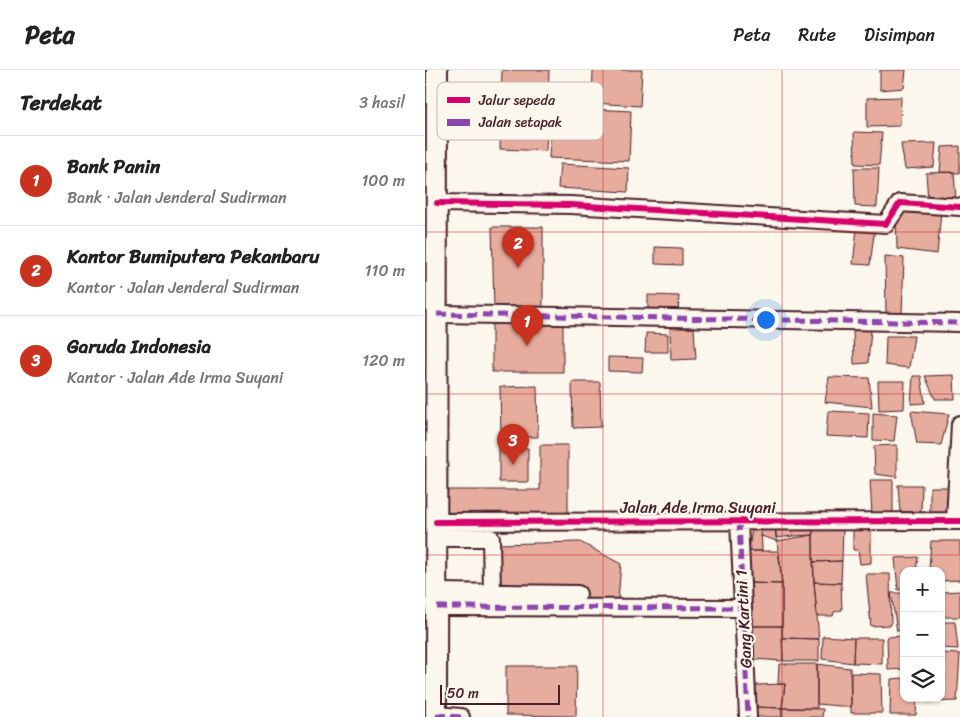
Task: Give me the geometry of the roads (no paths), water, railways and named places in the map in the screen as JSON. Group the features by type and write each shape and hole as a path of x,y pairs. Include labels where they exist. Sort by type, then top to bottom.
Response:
{"main road":[{"path":"436,716 436,530 431,480 437,314 437,70"}],"street":[{"path":"437,203 571,205 886,224 900,203 960,206"},
{"path":"437,314 960,323"},
{"path":"957,521 960,424"},
{"name":"Jalan Ade Irma Suyani","path":"436,530 739,521 957,521"},
{"name":"Gang Kartini 1","path":"739,521 747,717"},
{"path":"436,530 491,538 492,592"},
{"path":"437,599 492,592 578,594"},
{"path":"437,599 743,608"},
{"path":"436,716 461,717"}],"place":[{"name":"Kantor Bumiputera Pekanbaru","path":"518,268"},
{"name":"Bank Panin","path":"527,346"},
{"name":"Garuda Indonesia","path":"513,465"}]}
